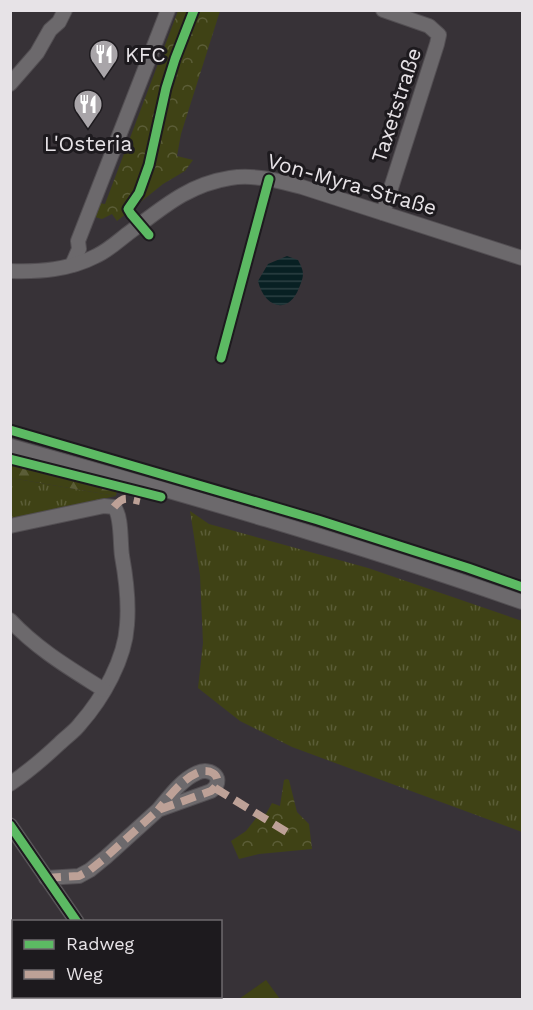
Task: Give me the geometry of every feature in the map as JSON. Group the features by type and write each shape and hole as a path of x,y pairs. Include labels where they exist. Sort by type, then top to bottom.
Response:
{"street":[{"path":"10,84 37,53 50,30 54,10"},
{"path":"50,30 59,22 65,10"},
{"path":"72,266 79,249 78,241 168,10"},
{"name":"Taxetstraße","path":"383,10 429,26 439,35 383,213"},
{"name":"Von-Myra-Straße","path":"10,271 33,272 72,266 110,248 178,196 205,184 231,178 249,177 302,187 522,258"},
{"path":"10,446 314,534 522,602"},
{"path":"10,526 104,506 114,507 118,514 127,595 127,626 119,660 104,690 80,724 33,768 10,784"},
{"path":"10,621 41,649 104,690"},
{"path":"46,878 79,876 90,870 158,810"},
{"path":"10,825 76,920"}],"green space":[{"path":"178,11 220,11 181,134 177,156 193,160 185,171 163,184 117,221 112,214 102,219 95,217 99,203 105,204"},
{"path":"11,464 117,491 116,496 11,478"},
{"path":"11,478 116,496 11,519"},
{"path":"190,511 209,524 368,568 522,621 522,832 292,747 240,721 198,688 203,643 200,575"},
{"path":"287,779 297,812 309,824 312,849 259,854 239,859 231,841 246,831 260,813 266,814 272,803 280,806 284,780"},
{"path":"12,939 12,998 104,998 102,1000 11,999 10,940"},
{"path":"266,980 280,999 239,999"}],"water":[{"path":"287,256 298,260 303,277 294,297 283,305 277,305 265,297 258,281 268,264"}],"marked path":[{"path":"114,507 125,499 140,501"},
{"path":"46,878 79,876 90,870 158,810 211,791 217,783 215,775 203,771 191,776 158,810"},
{"path":"215,788 290,834"}],"cycle path":[{"path":"149,235 128,209 139,193 149,165 166,88 194,10"},
{"path":"221,358 269,179"},
{"path":"10,430 318,520 522,587"},
{"path":"10,459 161,497"},
{"path":"10,825 76,920"}],"place":[{"name":"KFC","path":"104,80"},
{"name":"L'Osteria","path":"88,130"}]}
